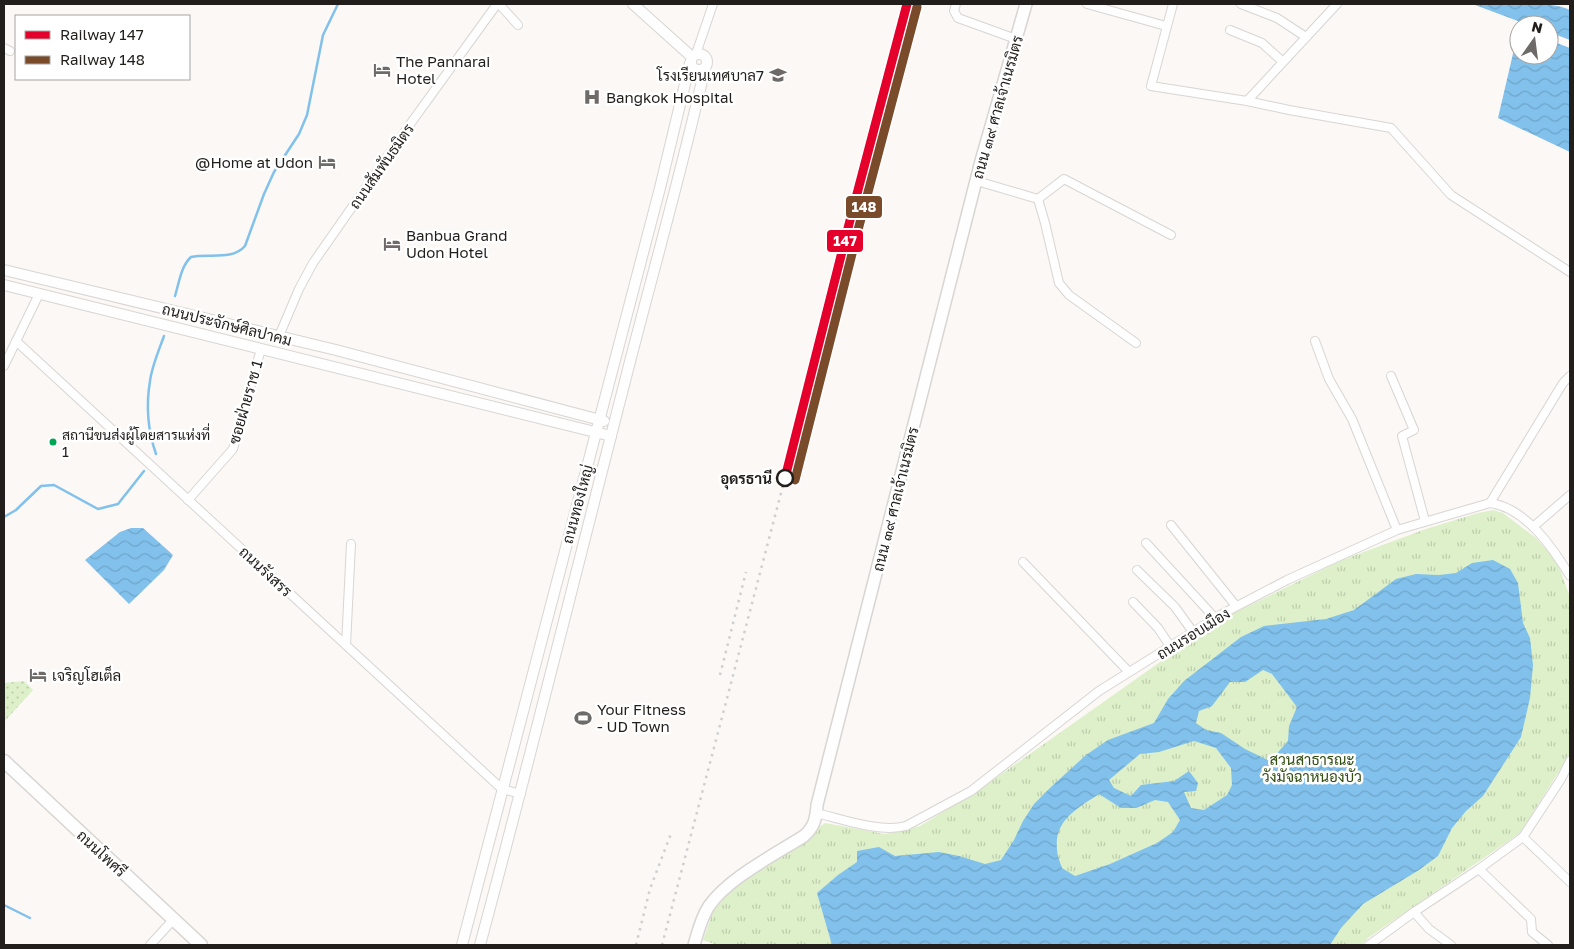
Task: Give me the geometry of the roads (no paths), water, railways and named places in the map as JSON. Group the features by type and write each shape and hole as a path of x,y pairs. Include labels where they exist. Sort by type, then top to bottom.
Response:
{"main road":[{"name":"ถนน ๓๙ ศาลเจ้าเนรมิตร","path":"694,945 704,915 715,897 734,881 804,836 816,820 819,795 976,181 1026,4"},
{"name":"ถนนโพศรี","path":"4,761 201,945"}],"street":[{"path":"498,4 518,25"},
{"name":"ถนนสัมพันธมิตร","path":"279,336 299,289 313,263 408,127 498,4"},
{"path":"633,4 692,58 712,7 704,4"},
{"path":"956,4 954,11 958,18 1016,39"},
{"path":"1087,4 1166,26"},
{"path":"1173,4 1151,86 1247,101 1391,128 1451,195 1570,272"},
{"path":"1241,4 1277,18 1306,37"},
{"path":"1247,101 1337,4"},
{"path":"1230,30 1262,42 1283,62"},
{"name":"ถนนทองใหญ่","path":"480,945 521,794 614,424 696,111 705,68 697,70 691,67 692,58"},
{"name":"ถนนทองใหญ่","path":"462,945 660,188 692,58"},
{"path":"680,107 696,111"},
{"path":"1038,200 1064,180 1171,235"},
{"path":"976,181 1038,200"},
{"path":"1038,200 1059,283 1063,289 1069,296 1136,342"},
{"name":"ถนนประจักษ์ศิลปาคม","path":"4,270 422,372 614,424"},
{"path":"4,366 46,281"},
{"name":"ถนนประจักษ์ศิลปาคม","path":"4,285 611,436"},
{"path":"148,321 153,306"},
{"path":"275,352 279,336"},
{"name":"ถนนรังสรร","path":"16,341 502,789 521,794"},
{"path":"1315,341 1328,379 1355,427 1397,530"},
{"name":"ซอยฝ่ายราช 1","path":"188,500 233,449 261,349"},
{"path":"418,388 422,372"},
{"path":"1390,376 1414,430 1402,436 1425,521"},
{"path":"1570,376 1563,383 1490,503 1499,504 1533,526 1553,549 1570,576"},
{"path":"445,394 449,379"},
{"path":"1533,526 1570,494"},
{"name":"ถนนรอบเมือง","path":"816,813 884,828 906,826 971,790 1099,691 1236,606 1287,580 1397,530 1490,503"},
{"path":"1171,525 1236,606"},
{"path":"1146,543 1215,618"},
{"path":"346,645 351,544"},
{"path":"1023,562 1129,672"},
{"path":"1138,570 1175,607 1193,632"},
{"path":"1133,602 1158,628 1170,646"},
{"path":"1369,945 1523,838 1561,779 1570,761"},
{"path":"1523,838 1570,882"},
{"path":"1479,869 1532,919 1532,932 1548,945"},
{"path":"1414,912 1429,929 1451,945"},
{"path":"150,945 173,920"}],"water":[{"path":"1538,4 1570,10 1570,40 1559,36 1559,15 1509,15 1509,18 1475,5"},
{"path":"1559,44 1570,48 1570,152 1498,118 1510,65 1559,65"},
{"path":"131,528 143,528 173,555 164,570 129,604 85,560 120,532"},
{"name":"สวนสาธารณะ วังมัจฉาหนองบัว","path":"1493,560 1510,569 1518,583 1523,623 1530,638 1533,665 1530,698 1521,737 1483,796 1466,811 1452,828 1438,856 1419,870 1363,904 1341,928 1330,945 832,945 817,893 857,862 857,851 879,847 895,856 939,852 985,864 1001,860 1034,804 1051,787 1086,755 1108,740 1154,723 1168,699 1184,681 1241,637 1264,626 1326,619 1354,610 1396,579 1416,574 1439,575 1456,573 1472,563","holes":["1263,670 1272,674 1297,707 1289,726 1288,741 1270,761 1245,749 1221,733 1206,730 1196,723 1199,711 1212,706 1230,682 1245,682","1194,741 1216,748 1231,768 1232,785 1227,795 1204,810 1191,808 1184,792 1196,791 1198,783 1189,771 1174,781 1141,785 1131,796 1114,788 1109,780 1140,754 1159,752","1099,794 1121,808 1136,808 1155,800 1168,802 1180,820 1173,832 1157,843 1110,864 1075,876 1062,868 1058,854 1057,839 1063,823 1076,810"]}],"waterway":[{"path":"175,296 183,270 191,257 227,255 240,251 245,246 274,172 299,134 307,115 323,35 338,4"},
{"path":"156,454 148,418 148,399 152,370 164,336"},
{"path":"4,517 16,510 41,486 54,485 98,509 118,504 144,471"},
{"path":"4,905 30,918"}],"railway":[{"path":"662,945 785,478"},
{"path":"720,675 746,572"},
{"path":"636,945 650,889 672,831"}],"rail line":[{"name":"147","path":"785,478 907,4"},
{"name":"148","path":"795,480 917,7"}],"place":[{"name":"The Pannarai Hotel","path":"382,70"},
{"name":"โรงเรียนเทศบาล7","path":"778,75"},
{"name":"Bangkok Hospital","path":"592,97"},
{"name":"@Home at Udon","path":"327,162"},
{"name":"Banbua Grand Udon Hotel","path":"392,244"},
{"name":"สถานีขนส่งผู้โดยสารแห่งที่ 1","path":"53,442"},
{"name":"อุดรธานี","path":"785,478"},
{"name":"เจริญโฮเต็ล","path":"38,675"},
{"name":"Your Fitness - UD Town","path":"583,718"}]}
